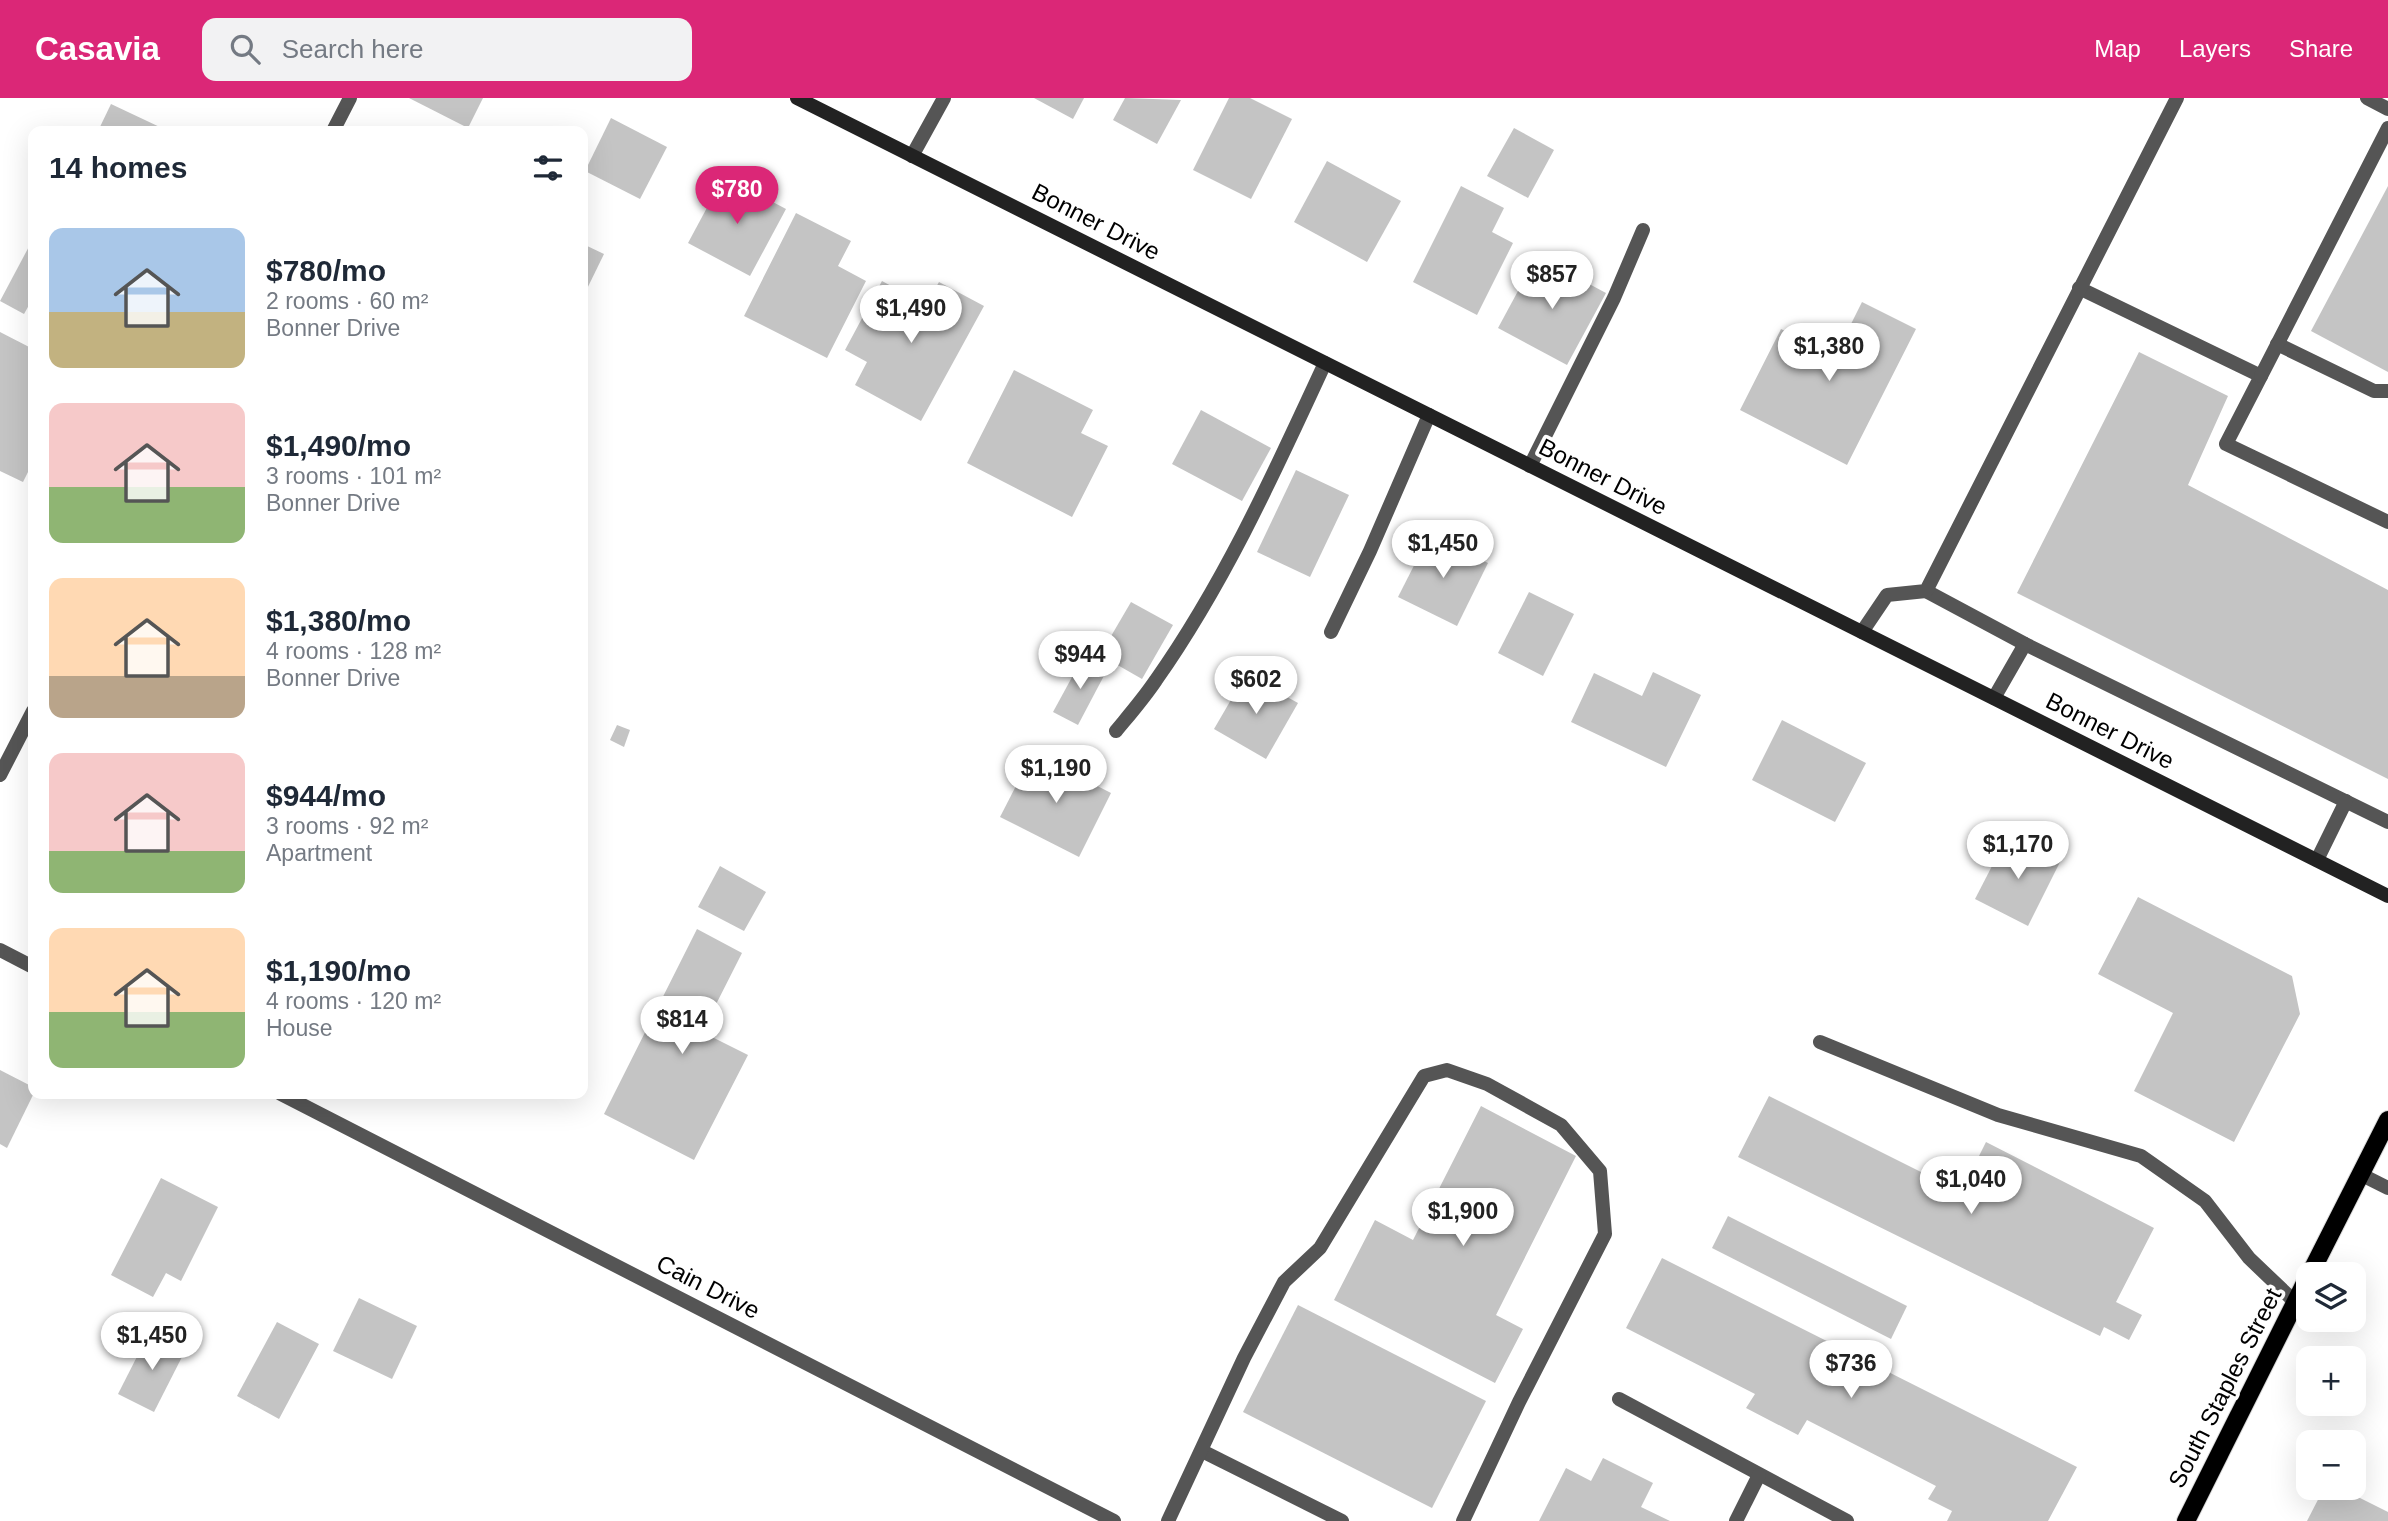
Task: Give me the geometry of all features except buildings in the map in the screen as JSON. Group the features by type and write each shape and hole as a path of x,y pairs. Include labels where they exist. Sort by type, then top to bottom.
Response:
{"main road":[{"name":"South Staples Street","path":"2316,1262 2388,1119"},
{"name":"South Staples Street","path":"2186,1521 2295,1303"}],"street":[{"path":"336,126 350,98"},
{"name":"Bonner Drive","path":"797,98 2388,896"},
{"path":"912,156 944,98"},
{"path":"1926,591 2177,98"},
{"path":"2367,98 2388,109"},
{"path":"2388,128 2226,444 2388,522"},
{"path":"1530,466 1614,298 1643,230"},
{"path":"2079,288 2261,376"},
{"path":"2277,344 2374,391 2388,391"},
{"path":"1116,731 1156,681 1221,576 1325,363"},
{"path":"1331,632 1370,551 1429,415"},
{"path":"1862,632 1887,595 1926,591 2025,644 2388,822"},
{"path":"1994,698 2025,644"},
{"path":"0,775 28,721"},
{"path":"2317,860 2346,801"},
{"path":"0,950 28,964"},
{"path":"1820,1042 1998,1115 2141,1156 2204,1201 2249,1258 2295,1303"},
{"path":"1168,1521 1244,1358 1284,1282 1320,1248 1424,1076 1447,1070 1487,1084 1561,1125 1601,1171 1605,1234 1519,1402 1463,1521"},
{"name":"Cain Drive","path":"291,1099 1114,1521"},
{"path":"2360,1174 2388,1188"},
{"path":"1619,1399 1847,1521"},
{"path":"1202,1451 1342,1521"},
{"path":"1736,1521 1759,1475"}]}
